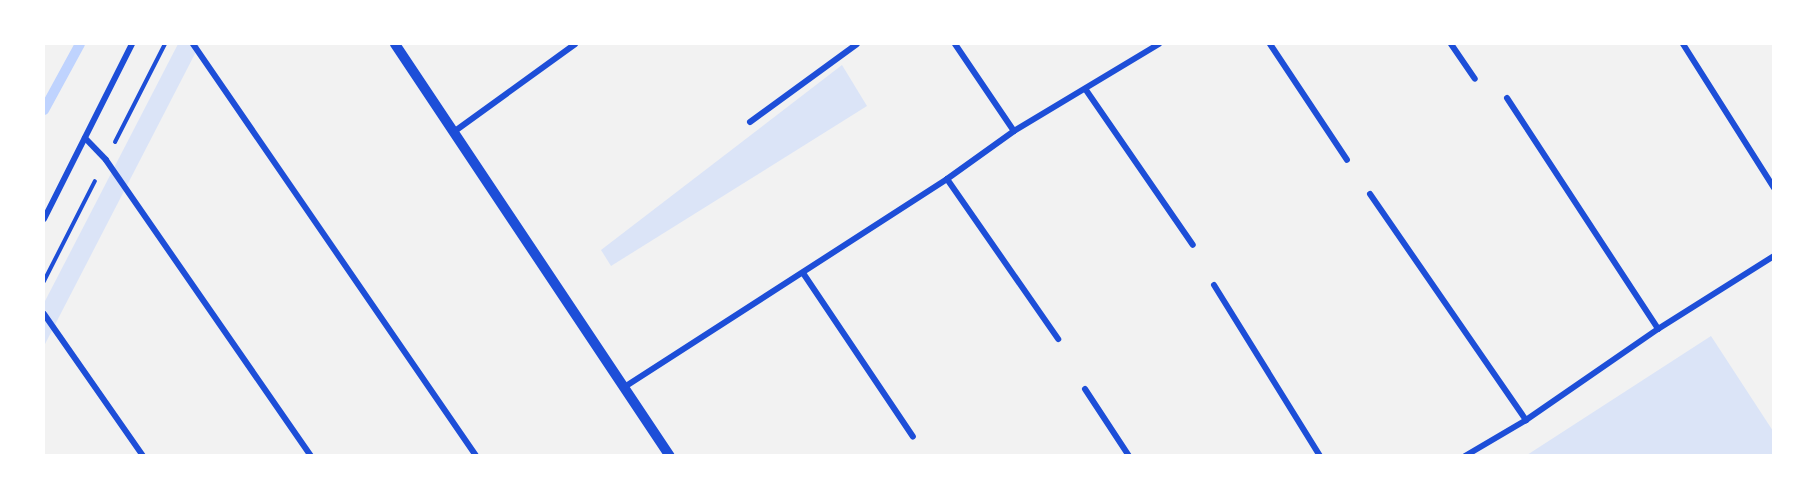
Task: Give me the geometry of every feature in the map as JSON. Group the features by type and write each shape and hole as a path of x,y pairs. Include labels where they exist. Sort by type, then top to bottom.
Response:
{"street":[{"path":"44,219 132,44"},
{"path":"193,44 476,456"},
{"path":"395,44 626,386 670,456"},
{"path":"455,131 575,44"},
{"path":"750,122 857,44"},
{"path":"955,44 1014,131"},
{"path":"626,386 947,179 1014,131 1086,90 1159,44"},
{"path":"1270,44 1347,160"},
{"path":"1451,44 1475,79"},
{"path":"1683,44 1773,188"},
{"path":"1086,90 1193,245"},
{"path":"1507,98 1658,329"},
{"path":"85,138 106,160 311,456"},
{"path":"947,179 1058,339"},
{"path":"1370,194 1526,420"},
{"path":"1466,456 1526,420 1658,329 1773,256"},
{"path":"803,273 913,437"},
{"path":"1214,285 1320,456"},
{"path":"44,314 143,456"},
{"path":"1085,389 1129,456"}],"shaded area":[{"path":"178,44 200,44 44,346 44,303"},
{"path":"842,65 867,106 611,266 601,250"},
{"path":"1711,336 1773,431 1773,455 1527,455"}],"waterway":[{"path":"44,110 80,44"}]}
